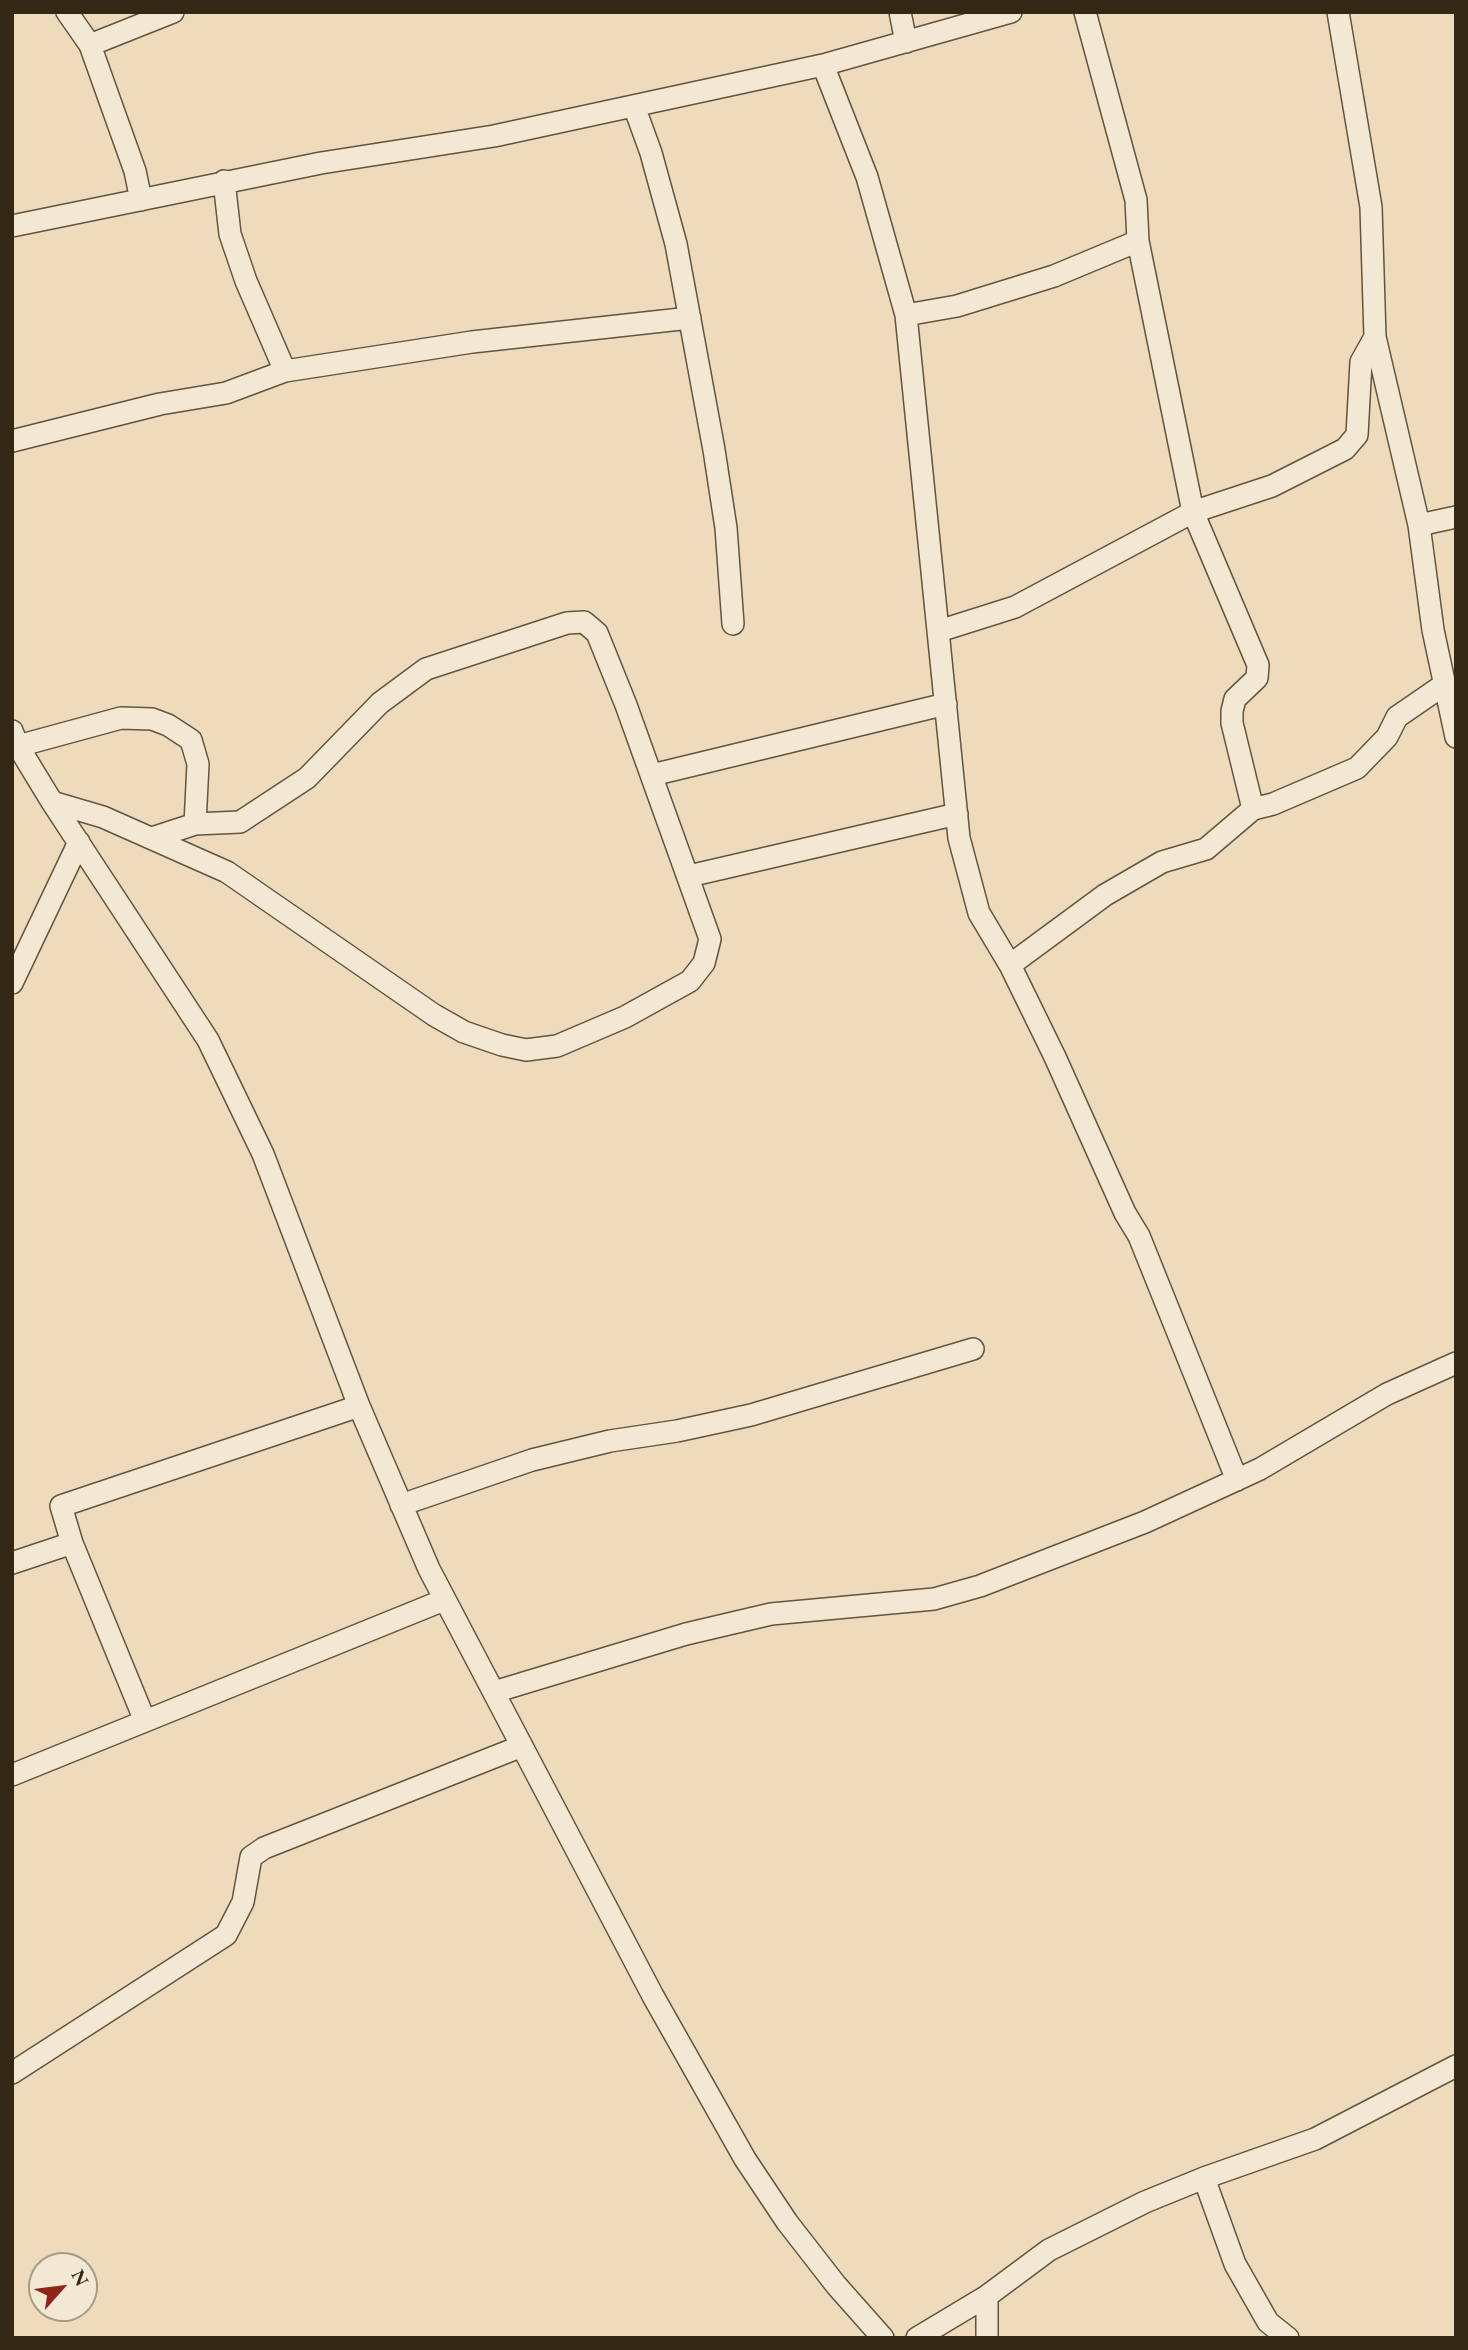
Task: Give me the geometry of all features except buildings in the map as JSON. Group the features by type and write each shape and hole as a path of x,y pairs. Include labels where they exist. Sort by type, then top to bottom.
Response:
{"street":[{"path":"67,12 90,45 135,171 141,200"},
{"path":"90,45 173,12"},
{"path":"900,12 906,41"},
{"path":"12,226 224,181 494,136 823,65 1012,12"},
{"path":"1085,12 1136,200 1138,241 1193,512 1258,665 1257,678 1235,699 1232,711 1232,723 1253,809"},
{"path":"1338,12 1371,207 1374,337 1419,526 1433,630 1456,737"},
{"path":"823,65 867,177 906,315 959,838 979,913 1010,965 1055,1056 1125,1213 1139,1236 1237,1480"},
{"path":"634,106 652,153 673,232 690,318 720,489 733,624"},
{"path":"224,181 230,234 246,281 285,370"},
{"path":"906,315 957,306 1054,276 1138,241"},
{"path":"12,441 160,404 226,393 285,370 472,342 690,318"},
{"path":"939,631 1015,607 1193,512 1272,486 1345,449 1357,435 1361,362 1374,337"},
{"path":"1419,526 1456,517"},
{"path":"52,802 103,817 227,872 264,900 464,1032 526,1050 557,1046 625,1017 690,981 704,963 710,939 652,775 597,633 584,622 566,623 426,669 380,703 307,778 240,822 195,824 152,838"},
{"path":"1010,965 1116,888 1162,862 1206,849 1253,809 1273,804 1357,768 1387,737 1397,717 1445,684"},
{"path":"652,775 946,704"},
{"path":"195,824 198,764 191,740 168,726 152,719 121,718 15,739 52,802 214,1051 263,1154 359,1406 444,1600 653,1996 745,2159 786,2222 836,2286 883,2338"},
{"path":"689,876 957,814"},
{"path":"12,983 79,842"},
{"path":"401,1504 532,1460 610,1441 677,1431 751,1415 973,1349"},
{"path":"494,1692 687,1634 771,1614 934,1599 980,1586 1145,1522 1237,1480 1387,1394 1456,1363"},
{"path":"145,1721 72,1543 61,1506 359,1406"},
{"path":"12,1563 72,1543"},
{"path":"12,1775 444,1600"},
{"path":"12,2073 226,1935 243,1902 251,1857 264,1848 522,1746"},
{"path":"917,2338 987,2295 1049,2250 1172,2189 1315,2139 1456,2066"},
{"path":"1204,2178 1212,2208 1235,2264 1268,2322 1288,2338"},
{"path":"987,2295 987,2338"}]}
